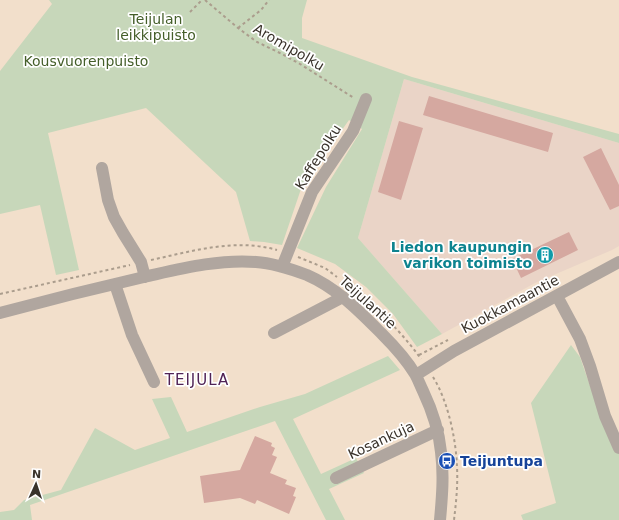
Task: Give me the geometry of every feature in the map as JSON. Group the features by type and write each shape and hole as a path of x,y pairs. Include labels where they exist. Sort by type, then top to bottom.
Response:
{"street":[{"name":"Kaffepolku","path":"282,267 312,192 353,131 364,104"},
{"path":"102,168 108,200 114,216 141,262 145,277"},
{"name":"Teijulantie","path":"0,312 145,277 203,265 257,262 282,267 308,276 343,297 399,351 416,375 438,430 442,471 440,520"},
{"name":"Kuokkamaantie","path":"416,375 454,351 619,262"},
{"path":"115,284 132,335 154,382"},
{"path":"557,296 580,339 605,416 619,448"},
{"path":"274,334 343,297"},
{"name":"Kosankuja","path":"336,478 438,430"}],"path":[{"path":"190,12 202,0"},
{"name":"Aromipolku","path":"205,0 257,42 300,64 360,104 364,104"},
{"path":"238,28 260,10 269,0"}],"shaded area":[{"path":"404,79 619,143 619,246 535,283 442,334 358,238"}],"green space":[{"name":"Kousvuorenpuisto","path":"49,0 307,0 302,18 302,38 412,77 619,134 619,143 404,79 358,238 442,334 417,347 393,314 366,287 335,264 297,248 326,187 362,129 349,120 302,186 282,245 250,241 236,192 146,108 48,133 79,270 56,275 40,205 0,214 0,71 52,4"},
{"path":"571,345 580,357 598,409 619,452 619,520 523,520 521,515 556,503 531,403"},
{"path":"388,356 400,370 293,419 321,474 356,458 364,473 329,489 345,520 326,520 275,421 30,505 32,520 0,520 0,512 14,510 24,500 61,490 95,428 135,450 170,438 152,399 171,397 187,432 260,407 305,394"}],"building":[{"path":"429,96 553,133 548,152 423,115"},
{"path":"399,121 423,128 401,200 378,192"},
{"path":"601,148 619,185 619,206 610,210 583,157"},
{"name":"Liedon kaupungin varikon toimisto","path":"569,232 578,250 521,278 512,259"},
{"path":"255,436 272,443 271,446 275,448 272,455 277,457 270,473 287,480 285,484 296,488 293,496 296,497 289,514 257,500 255,504 240,498 204,503 200,476 240,470"}],"place":[{"name":"Liedon kaupungin varikon toimisto","path":"545,255"},
{"name":"Teijuntupa","path":"447,461"}],"district":[{"name":"TEIJULA","path":"197,380"}],"park label":[{"name":"Teijulan leikkipuisto","path":"156,28"}]}
